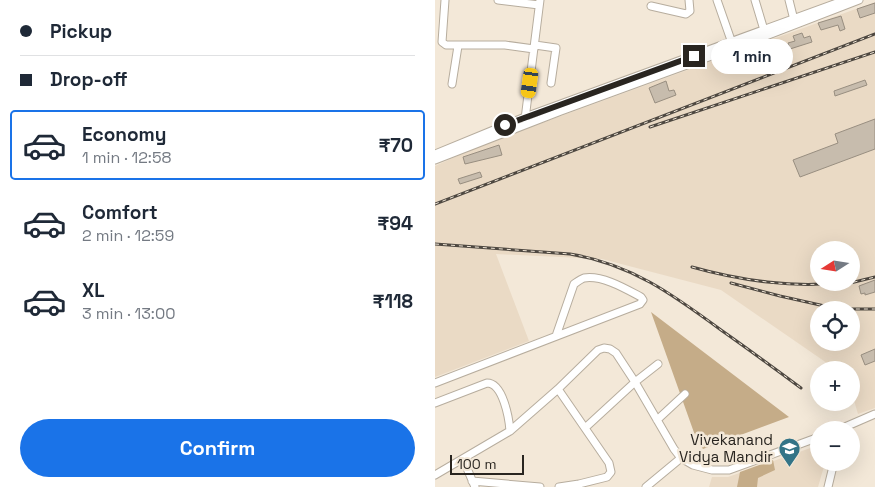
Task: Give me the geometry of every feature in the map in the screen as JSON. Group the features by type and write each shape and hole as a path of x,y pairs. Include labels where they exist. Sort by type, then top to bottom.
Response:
{"street":[{"path":"445,0 443,42 446,45 505,45 556,48 551,83"},
{"path":"498,0 540,3 526,120"},
{"path":"651,6 686,14 689,11 689,0"},
{"path":"717,0 732,43"},
{"path":"755,0 764,30"},
{"path":"789,0 795,22"},
{"path":"435,154 764,30 795,22 845,0"},
{"path":"435,160 526,120 859,0"},
{"path":"452,84 458,46"},
{"path":"435,383 640,304 643,300 619,285 600,279 584,278 574,284 556,336"},
{"path":"435,475 511,431 598,350 604,348 616,353 681,458 693,465 712,470 729,470 810,440"},
{"path":"585,428 635,382 658,364"},
{"path":"435,403 487,383 493,383 506,408 511,431"},
{"path":"558,389 609,463 611,472 607,477 559,487"},
{"path":"657,420 685,394"},
{"path":"859,421 875,414"},
{"path":"646,487 681,458"},
{"path":"463,459 473,484 540,487"},
{"path":"828,487 832,471"}],"shaded area":[{"path":"875,2 875,408 858,414 857,411 860,411 860,361 824,361 721,290 602,259 496,254 529,341 435,377 435,166 484,144"},
{"path":"651,312 789,417 703,449 697,441"},
{"name":"Vivekanand Vidya Mandir","path":"810,448 810,471 823,471 818,487 709,487 712,477 728,477"},
{"path":"773,460 775,470 758,478 757,487 737,487 740,472"}],"building":[{"path":"875,3 875,13 860,18 857,9"},
{"path":"841,16 845,29 840,31 838,25 821,30 818,23"},
{"path":"802,33 804,38 810,36 812,42 790,49 788,43 795,41 793,36"},
{"path":"865,80 867,85 835,96 834,91"},
{"path":"666,81 669,91 674,90 676,95 655,103 649,88"},
{"path":"875,119 875,149 800,177 793,160 838,143 835,134"},
{"path":"499,145 502,155 465,164 463,157"},
{"path":"480,172 482,177 460,184 458,179"},
{"path":"875,280 875,292 865,295 865,293 861,294 860,286"},
{"path":"875,349 875,361 865,365 861,355"}],"railway":[{"path":"435,204 875,34"},
{"path":"650,127 875,52"},
{"path":"435,244 570,254 612,265 632,273 668,293 801,388"},
{"path":"692,267 728,276 767,282 810,284"},
{"path":"860,281 875,277"},
{"path":"731,283 838,309 875,309"}],"place":[{"name":"Vivekanand Vidya Mandir","path":"789,467"}],"route":[{"path":"505,125 694,56"}]}
